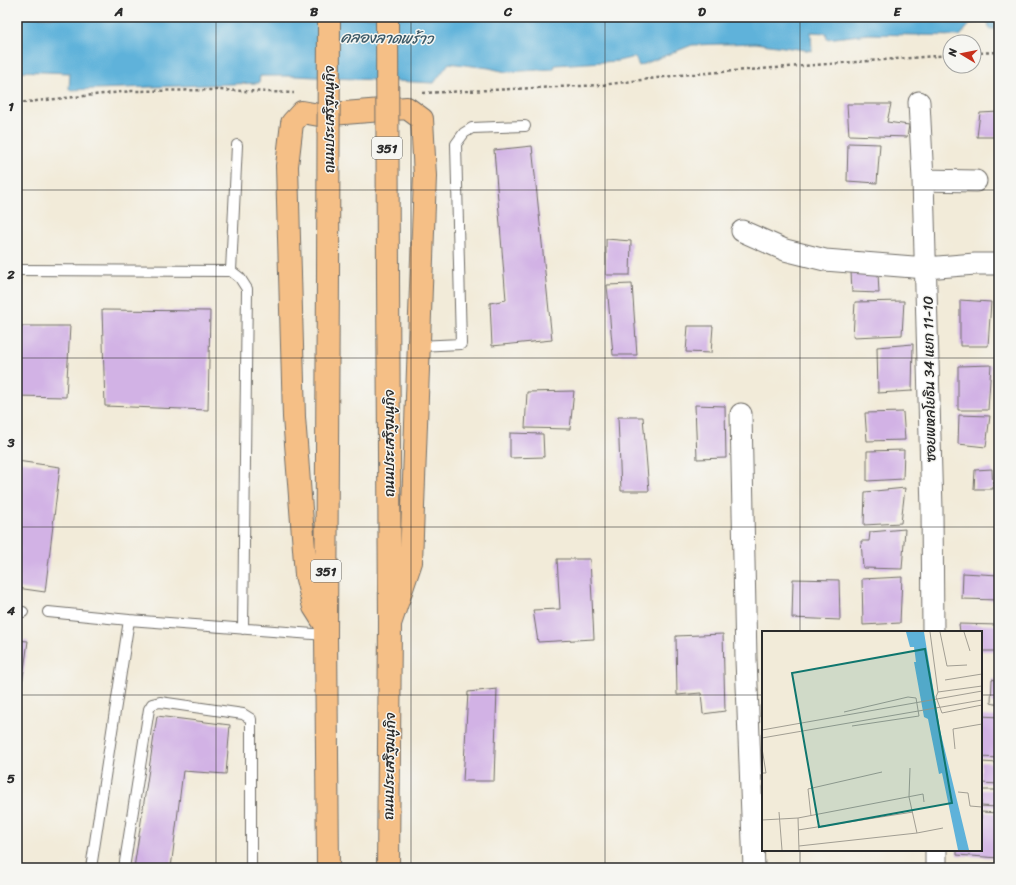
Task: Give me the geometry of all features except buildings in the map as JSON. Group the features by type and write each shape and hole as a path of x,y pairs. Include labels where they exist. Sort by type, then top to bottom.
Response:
{"main road":[{"name":"ถนนประเสริฐมนูกิจ","path":"328,868 326,630 329,17"},
{"name":"ถนนประเสริฐมนูกิจ","path":"387,17 390,624 388,868"},
{"path":"326,630 314,607 306,575 294,416 287,166 292,123 302,112 319,115 407,108 422,119 424,176 411,562 390,624"}],"street":[{"name":"ซอยพหลโยธิน 34 แยก 11-10","path":"919,102 926,268 933,631"},
{"path":"923,180 976,181"},
{"path":"742,231 785,250 825,260 926,268 975,264 999,264"},
{"path":"741,414 746,659 754,868"},
{"path":"936,851 936,868"}],"lane":[{"path":"418,346 461,344 456,144 461,136 472,128 525,126"},
{"path":"231,271 237,145"},
{"path":"17,270 231,271 240,278 248,289 242,629"},
{"path":"48,612 242,629 326,630"},
{"path":"91,868 129,620"},
{"path":"124,868 149,709 152,704 160,702 243,714 252,719 252,868"}],"path":[{"path":"982,53 999,52"},
{"path":"418,93 602,85 688,75 942,56"},
{"path":"17,103 132,91 219,90 295,93"}],"water":[{"name":"คลองลาดพร้าว","path":"17,17 999,17 999,29 989,29 988,22 971,23 962,34 942,34 942,36 868,34 827,39 826,33 811,32 812,51 755,43 692,45 639,66 635,57 618,61 555,65 554,69 506,72 489,68 449,63 434,83 296,76 260,76 259,83 69,90 70,73 17,71"}]}
